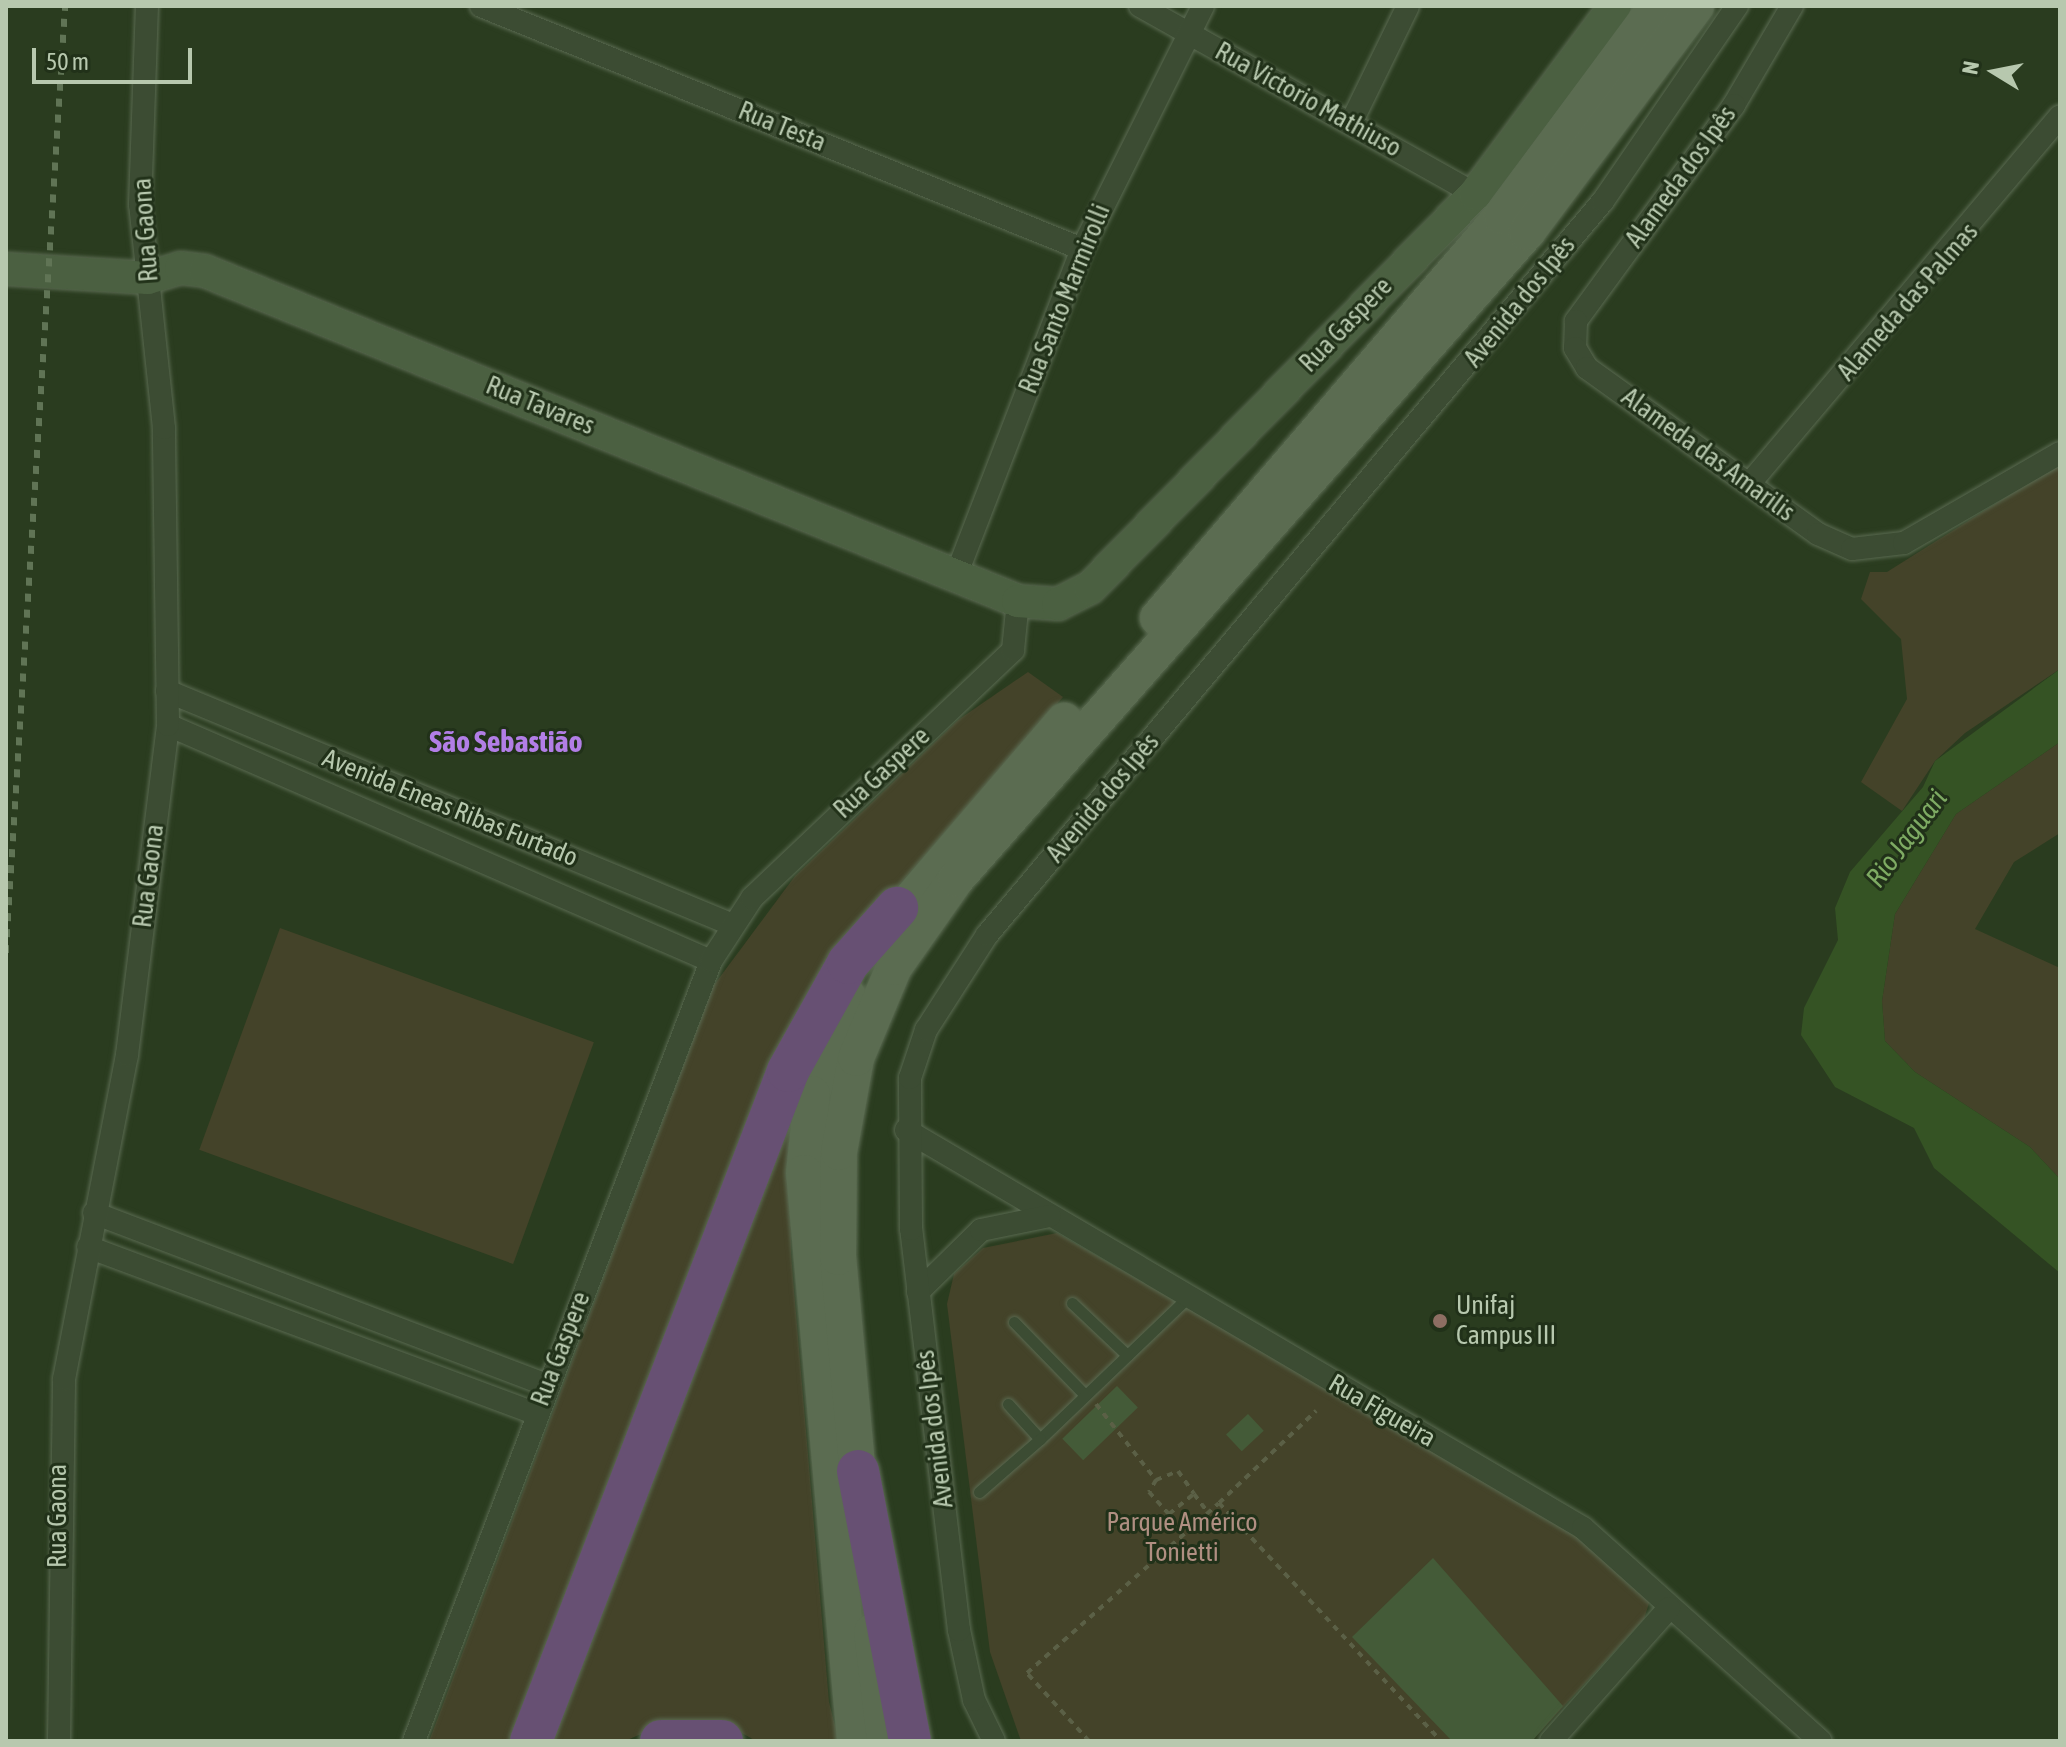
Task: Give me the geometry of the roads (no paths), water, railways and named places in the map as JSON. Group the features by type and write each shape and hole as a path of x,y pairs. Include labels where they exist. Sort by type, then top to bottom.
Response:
{"highway":[{"path":"531,1741 788,1071 848,963 897,908"},
{"path":"858,1471 910,1741"},
{"path":"661,1741 722,1741"}],"main road":[{"path":"855,1741 804,1173 812,1094 831,1034 897,908 1142,636 1502,216 1657,6"},
{"path":"885,1741 838,1257 839,1152 856,1058 894,967 956,879 1527,232 1696,6"}],"street":[{"name":"Rua Gaona","path":"59,1741 58,1435 94,1213 127,1055 168,725 164,428 140,205 147,6"},
{"name":"Rua Testa","path":"481,6 1082,249"},
{"name":"Rua Victorio Mathiuso","path":"1140,6 1475,194"},
{"name":"Rua Santo Marmirolli","path":"957,573 1082,249 1203,6"},
{"path":"1351,123 1408,6"},
{"name":"Rua Gaspere","path":"414,1741 711,961 733,925 752,898 1013,650 1018,601 1058,604 1090,588 1475,194 1615,6"},
{"name":"Avenida dos Ipês","path":"994,1741 974,1700 959,1630 918,1292 906,1130 910,1078 926,1030 987,935 1603,201 1737,6"},
{"name":"Alameda dos Ipês","path":"1575,348 1576,321 1734,105 1792,6"},
{"name":"Alameda das Palmas","path":"1750,483 2060,116"},
{"name":"Rua Tavares","path":"6,269 148,278 181,268 205,271 957,573 1018,601"},
{"name":"Alameda das Amarilis","path":"1575,348 1587,368 1750,483 1852,549 1904,543 2060,453"},
{"name":"Avenida Eneas Ribas Furtado","path":"167,691 733,925"},
{"name":"Avenida Eneas Ribas Furtado","path":"168,725 711,961"},
{"name":"Rua Figueira","path":"906,1130 1186,1299 1583,1528 1820,1741"},
{"path":"94,1213 547,1385"},
{"path":"918,1292 981,1230 1050,1216"},
{"path":"88,1247 537,1414"},
{"path":"1551,1741 1669,1608"}],"lane":[{"path":"979,1492 1040,1439 1186,1299"},
{"path":"1072,1303 1127,1355"},
{"path":"1014,1322 1087,1393"},
{"path":"1008,1404 1040,1439"}],"water":[{"name":"Rio Jaguari","path":"2060,669 2060,742 1956,814 1895,914 1882,1001 1885,1041 1915,1072 2030,1147 2060,1179 2060,1273 1934,1168 1914,1128 1835,1087 1801,1035 1804,1008 1838,940 1835,908 1850,872 1923,787 1935,761"}],"railway":[{"path":"6,953 65,6"}],"place":[{"name":"Unifaj Campus III","path":"1440,1321"}],"district":[{"name":"São Sebastião","path":"506,741"}],"park label":[{"name":"Parque Américo Tonietti","path":"1182,1538"}]}
